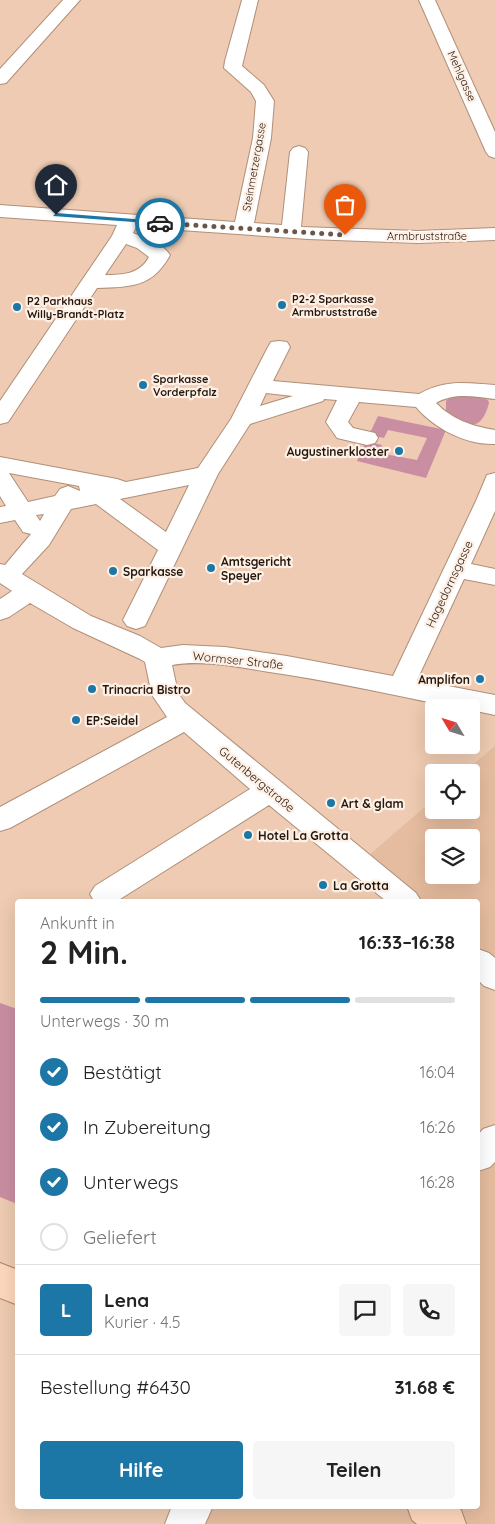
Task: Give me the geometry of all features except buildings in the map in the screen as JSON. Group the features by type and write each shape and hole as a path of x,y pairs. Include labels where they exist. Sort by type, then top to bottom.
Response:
{"main road":[{"path":"0,1280 15,1287"},
{"path":"430,1509 447,1524"}],"street":[{"path":"0,79 72,0"},
{"name":"Steinmetzergasse","path":"243,229 262,138 265,101 258,89 234,68 233,61 250,0"},
{"name":"Mehlgasse","path":"428,0 495,152"},
{"path":"291,232 299,152"},
{"name":"Armbruststraße","path":"0,211 126,228 243,229 418,237 495,234"},
{"path":"0,416 92,282 126,228 160,255 152,268 146,273 128,280 92,282"},
{"path":"136,620 169,546 206,474 242,419 259,386 285,360 327,392"},
{"path":"259,386 423,401 441,391 457,389 495,392"},
{"path":"242,419 327,392"},
{"path":"351,395 337,422 345,433 367,438"},
{"path":"423,401 433,414 447,424 467,432 493,437"},
{"path":"0,464 79,475 132,489 193,500"},
{"path":"11,513 206,474"},
{"path":"79,475 99,495 169,546"},
{"path":"79,475 40,539 7,570 29,591 82,622 113,637 144,647 158,658"},
{"path":"0,477 11,513 40,539"},
{"name":"Hagedornsgasse","path":"401,687 495,480"},
{"path":"456,569 495,577"},
{"path":"0,610 29,591"},
{"name":"Wormser Straße","path":"158,658 184,654 225,656 287,665 495,705"},
{"name":"Gutenbergstraße","path":"158,658 165,696 186,719 404,899"},
{"path":"0,820 186,719"},
{"path":"105,894 270,790"},
{"path":"480,964 495,977"},
{"path":"480,1154 495,1140"},
{"path":"184,1524 192,1509"}],"shaded area":[{"path":"453,394 488,400 486,413 482,419 477,423 466,424 446,413 446,401"},
{"name":"Augustinerkloster","path":"378,416 446,430 426,478 357,461 366,441 382,445 379,453 417,460 427,438 388,430 384,438 369,435"},
{"path":"495,746 495,977 480,964 480,899 404,899 360,863 425,807 425,819 480,819 480,764 474,764"},
{"path":"0,1003 15,1008 15,1203 0,1197"},
{"path":"495,1140 495,1524 184,1524 192,1509 480,1509 480,1154"}],"way so far":[{"path":"160,223 345,235"}],"place":[{"name":"P2-2 Sparkasse Armbruststraße","path":"282,305"},
{"name":"P2 Parkhaus Willy-Brandt-Platz","path":"17,307"},
{"name":"Sparkasse Vorderpfalz","path":"143,385"},
{"name":"Augustinerkloster","path":"399,451"},
{"name":"Amtsgericht Speyer","path":"211,568"},
{"name":"Sparkasse","path":"113,571"},
{"name":"Amplifon","path":"480,679"},
{"name":"Trinacria Bistro","path":"92,689"},
{"name":"EP:Seidel","path":"76,720"},
{"name":"Art & glam","path":"331,803"},
{"name":"Hotel La Grotta","path":"248,835"},
{"name":"La Grotta","path":"323,885"}],"route":[{"path":"56,215 160,223"}]}
